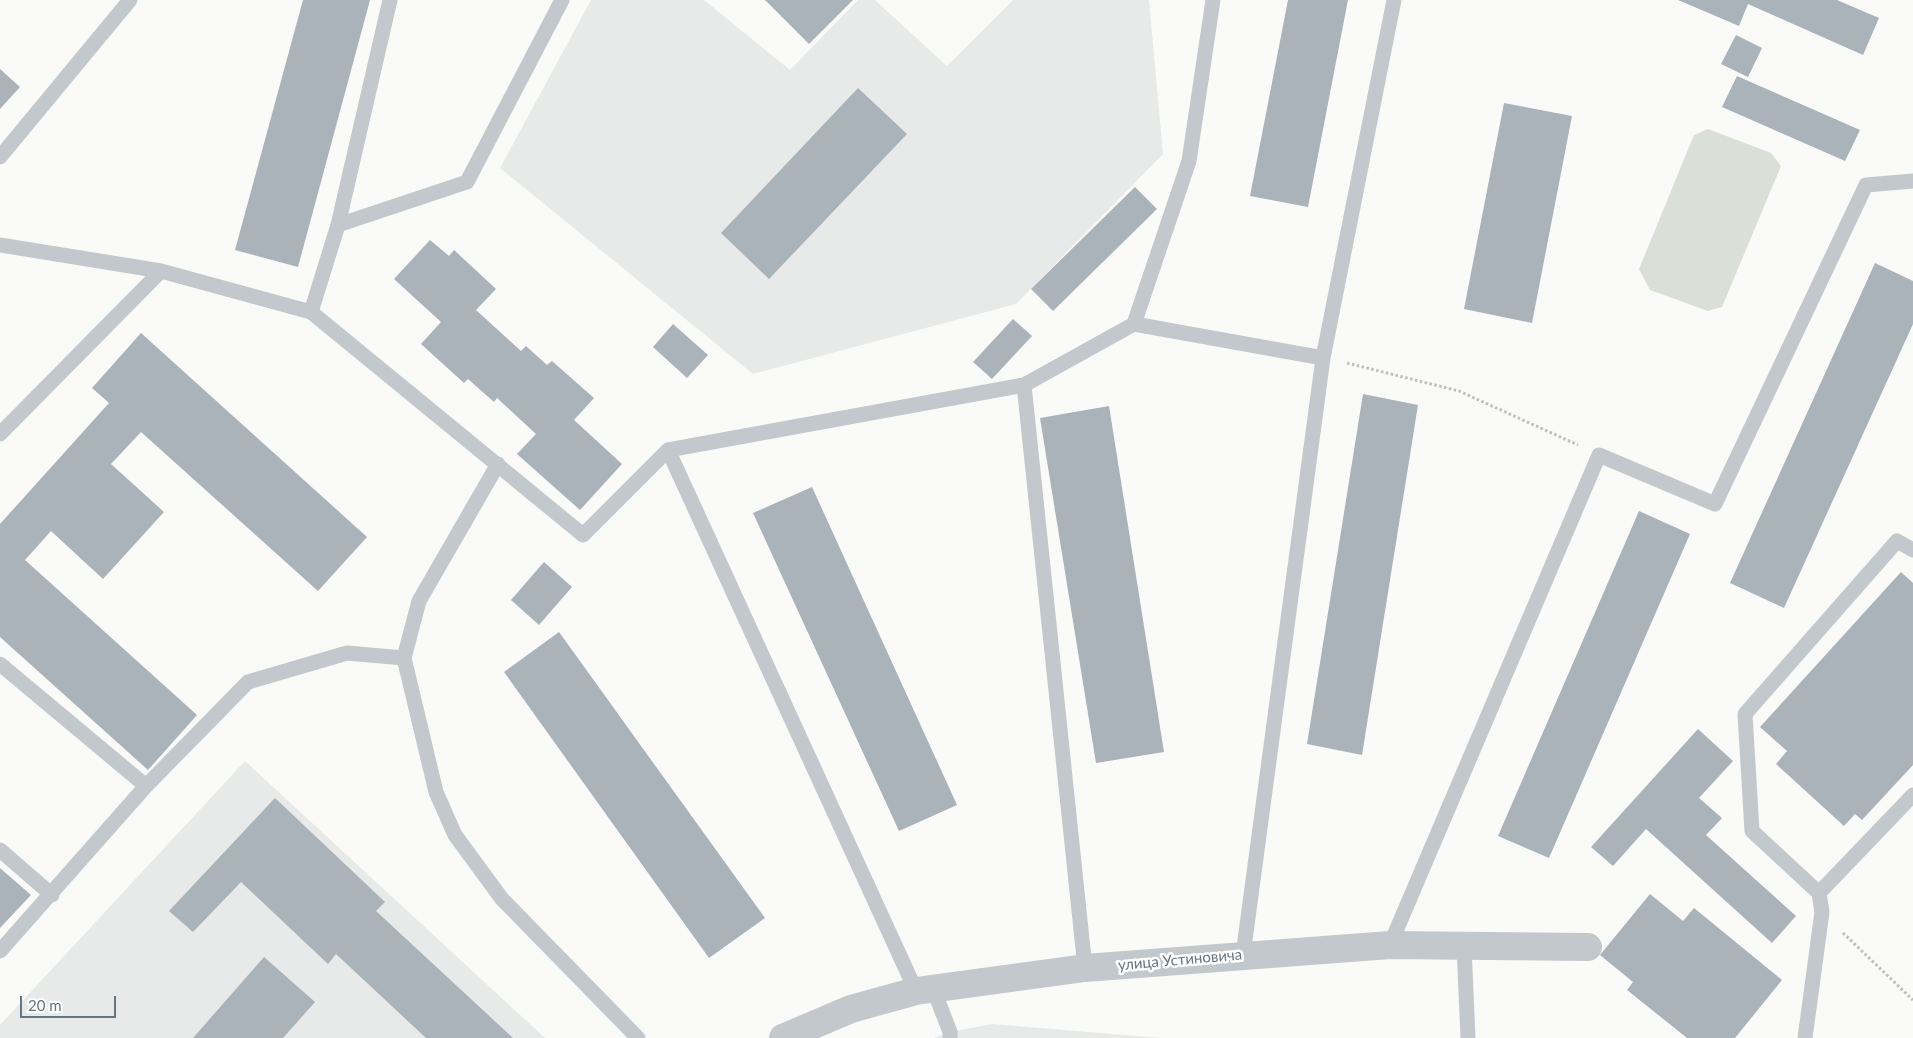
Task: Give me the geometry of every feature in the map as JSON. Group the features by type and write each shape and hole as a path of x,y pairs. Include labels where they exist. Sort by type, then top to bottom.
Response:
{"street":[{"name":"улица Устиновича","path":"783,1038 850,1009 924,990 1085,968 1390,945 1588,947"}],"lane":[{"path":"0,156 130,0"},
{"path":"311,312 338,225 390,0"},
{"path":"338,225 467,182 562,0"},
{"path":"1134,324 1189,161 1213,0"},
{"path":"1243,955 1323,358 1394,0"},
{"path":"1390,945 1599,455 1715,504 1866,185 1913,181"},
{"path":"0,245 161,271 311,312 583,535 668,450 1024,385 1134,324 1323,358"},
{"path":"0,434 161,271"},
{"path":"1024,385 1085,968"},
{"path":"668,450 924,990 950,1032 950,1038"},
{"path":"498,464 419,601 404,658 436,792 455,835 502,899 638,1038"},
{"path":"1805,1038 1822,912 1819,893 1752,831 1745,714 1897,540 1913,550"},
{"path":"0,951 52,895 146,786 248,682 347,653 404,658"},
{"path":"0,664 146,786"},
{"path":"1819,893 1913,794"},
{"path":"0,850 52,895"},
{"path":"1464,946 1468,1038"}],"path":[{"path":"1323,358 1459,391 1599,455"},
{"path":"1822,912 1913,1000"}],"shaded area":[{"path":"591,0 704,0 790,70 858,0 875,0 947,66 1013,0 1149,0 1163,154 1016,304 753,374 500,168"},
{"path":"1708,129 1771,153 1781,166 1722,307 1708,311 1650,290 1639,269 1694,135"},
{"path":"245,761 545,1038 0,1038 0,1025"},
{"path":"992,1024 1161,1038 934,1038 950,1032"}],"building":[{"path":"303,0 370,0 298,267 235,250"},
{"path":"765,0 853,0 809,44"},
{"path":"1288,0 1348,0 1308,207 1250,196"},
{"path":"1678,0 1837,0 1879,18 1863,55 1748,4 1739,26"},
{"path":"1736,35 1762,48 1748,77 1721,64"},
{"path":"0,69 20,87 0,109"},
{"path":"1737,76 1860,130 1845,161 1722,107"},
{"path":"858,88 907,134 769,279 721,233"},
{"path":"1504,103 1572,116 1532,323 1464,309"},
{"path":"1135,187 1157,209 1053,311 1031,289"},
{"path":"430,240 449,256 454,250 496,289 476,310 521,351 526,346 547,365 552,361 594,398 574,420 622,464 580,510 517,454 536,434 497,398 494,402 468,379 464,383 421,344 441,322 394,279"},
{"path":"1875,263 1913,281 1913,324 1784,608 1730,583"},
{"path":"1013,319 1032,336 992,379 973,362"},
{"path":"673,324 708,355 687,378 653,347"},
{"path":"141,333 367,537 318,591 141,432 111,464 164,512 103,579 51,531 25,560 197,715 148,770 0,637 0,524 109,403 92,388"},
{"path":"1363,394 1418,405 1362,755 1307,744"},
{"path":"1109,406 1164,752 1096,763 1040,418"},
{"path":"812,487 957,805 899,831 753,513"},
{"path":"1639,511 1690,534 1549,858 1498,836"},
{"path":"544,562 572,587 539,625 511,600"},
{"path":"1901,572 1913,583 1913,765 1862,820 1855,814 1844,826 1776,764 1787,751 1760,727"},
{"path":"559,632 765,918 709,958 504,672"},
{"path":"1698,729 1733,761 1699,798 1722,818 1706,835 1796,916 1772,943 1646,829 1613,866 1591,847"},
{"path":"275,798 385,902 376,911 513,1038 426,1038 336,954 328,964 241,882 193,932 169,911"},
{"path":"0,868 31,895 0,928"},
{"path":"1650,894 1683,921 1694,908 1782,980 1735,1038 1687,1038 1627,990 1633,982 1600,955"},
{"path":"264,957 315,1002 283,1038 193,1038"}]}
